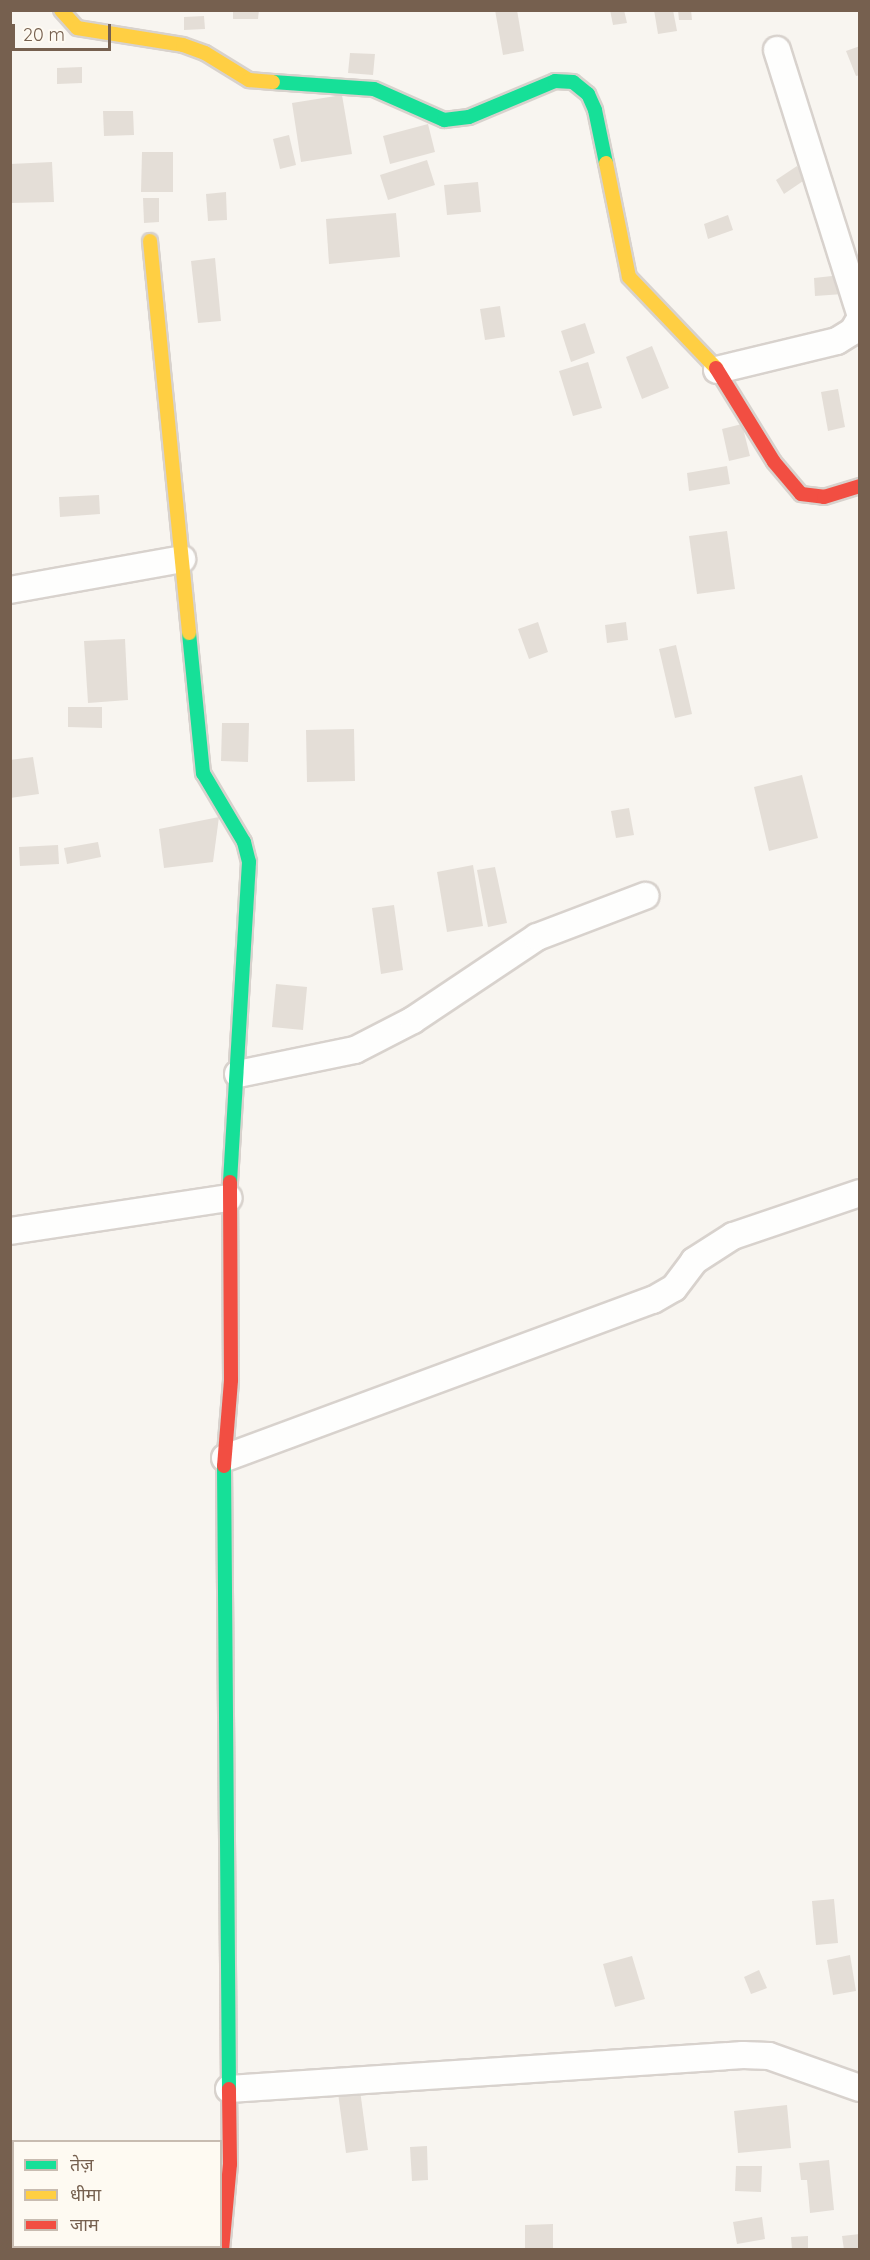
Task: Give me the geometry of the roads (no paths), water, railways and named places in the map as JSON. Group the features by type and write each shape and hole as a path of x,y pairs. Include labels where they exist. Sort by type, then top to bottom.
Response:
{"street":[{"path":"61,10 77,28 183,45 206,53 249,80 374,89 444,120 469,117 555,81 573,82 588,94 595,110 629,277 717,370 774,462 801,494 824,497 860,486"},
{"path":"777,50 860,314"},
{"path":"150,241 203,773 244,842 249,862 229,1197 231,1380 221,1497 229,2089 222,2250"},
{"path":"717,370 837,341 853,331 860,319"},
{"path":"10,590 182,559"},
{"path":"238,1074 355,1050 413,1020 537,937 645,896"},
{"path":"225,1458 653,1300 674,1288 694,1261 733,1236 860,1193"},
{"path":"10,1231 229,1197"},
{"path":"229,2089 743,2055 769,2056 860,2088"}]}
